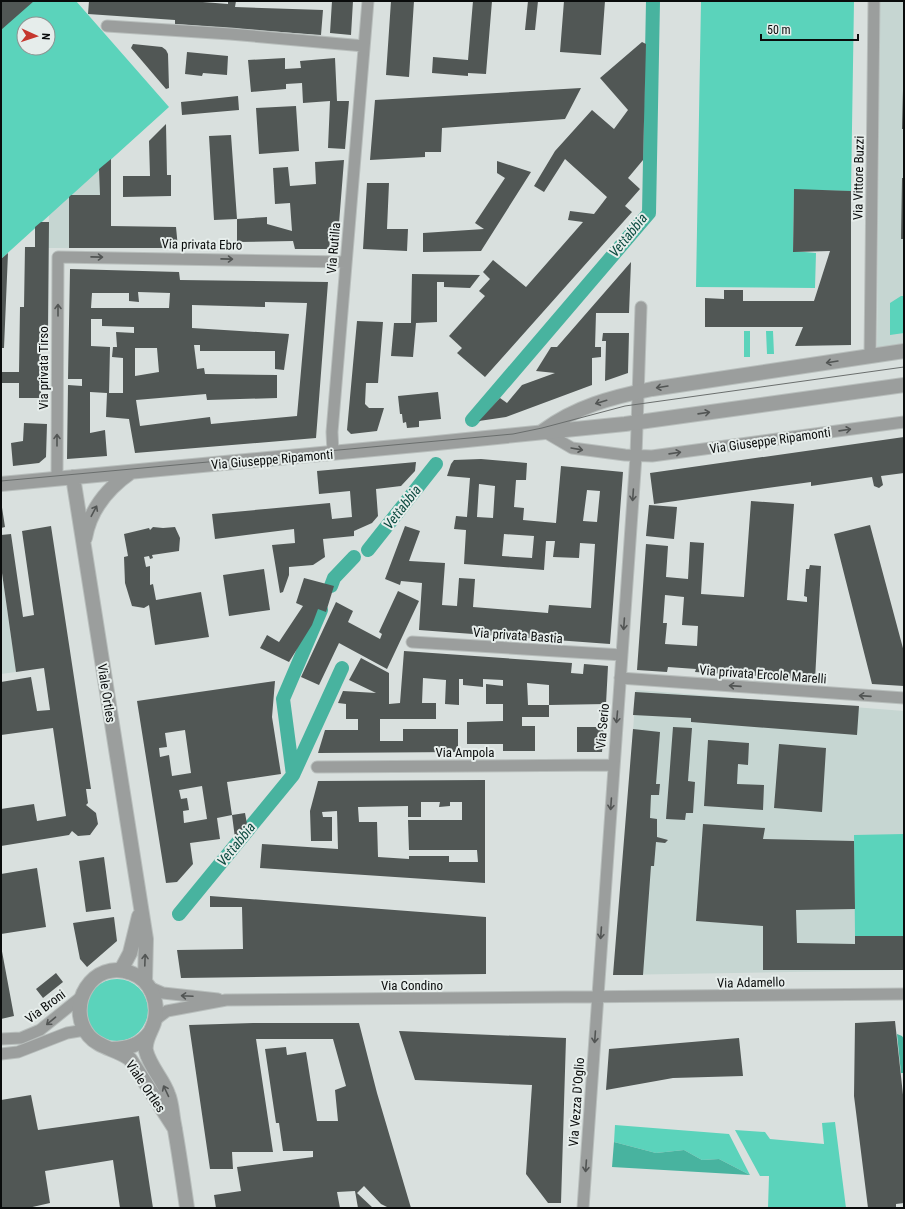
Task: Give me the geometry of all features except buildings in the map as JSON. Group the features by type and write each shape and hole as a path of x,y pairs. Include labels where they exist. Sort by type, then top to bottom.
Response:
{"street":[{"name":"Via Rutilia","path":"333,453 332,432 368,1"},
{"name":"Via Vittore Buzzi","path":"870,356 874,1"},
{"path":"107,26 230,34 364,46"},
{"name":"Via privata Ebro","path":"58,257 346,262"},
{"name":"Via privata Tirso","path":"57,479 58,257"},
{"path":"636,456 641,307"},
{"path":"543,432 559,419 585,407 638,392 904,351"},
{"name":"Via Giuseppe Ripamonti","path":"1,484 499,438 637,422 904,385"},
{"name":"Via Giuseppe Ripamonti","path":"543,432 572,448 636,456 652,456 904,422"},
{"name":"Via Serio","path":"598,998 613,765 636,456"},
{"path":"84,548 86,530 95,508 109,490 132,472"},
{"name":"Viale Ortles","path":"73,477 146,939 147,984 156,1003 153,1026 146,1041 146,1050 168,1094 187,1208"},
{"name":"Via privata Bastia","path":"412,642 622,655"},
{"name":"Via privata Ercole Marelli","path":"620,678 904,698"},
{"name":"Via Ampola","path":"317,767 613,765"},
{"name":"Viale Ortles","path":"121,970 130,953 140,908"},
{"path":"85,1030 80,1014 81,997 86,987 97,976 112,971 121,970 132,973 147,984"},
{"name":"Via Condino","path":"147,984 163,993 226,1000 598,998"},
{"name":"Via Adamello","path":"598,998 904,994"},
{"name":"Via Broni","path":"1,1040 21,1038 40,1030 81,997"},
{"name":"Via Vezza D'Oglio","path":"583,1208 598,998"},
{"name":"Via Condino","path":"153,1026 167,1011 226,1000"},
{"name":"Viale Ortles","path":"85,1030 100,1045 112,1048 126,1048 137,1044 153,1026"},
{"name":"Via Broni","path":"1,1054 18,1052 67,1033 85,1030"},
{"name":"Viale Ortles","path":"112,1048 130,1059 175,1129"}],"shaded area":[{"path":"1,1 76,1 169,107 1,259"},
{"path":"701,1 854,1 851,191 794,190 793,251 816,253 815,288 696,287"},
{"path":"880,1 904,1 904,343 877,348"},
{"path":"111,159 111,248 48,248 49,214"},
{"path":"901,296 904,296 904,333 890,335 890,303"},
{"path":"744,331 750,331 750,357 744,357"},
{"path":"766,331 773,331 774,354 767,354"},
{"path":"1,566 16,672 1,674"},
{"path":"636,690 904,711 904,970 615,975"},
{"path":"904,834 904,936 855,936 854,835"},
{"path":"117,979 129,981 139,988 146,998 148,1010 146,1022 139,1032 129,1039 117,1041 105,1039 95,1032 88,1022 86,1010 88,998 95,988 105,981"},
{"path":"897,1034 902,1036 904,1039 904,1073 901,1073"},
{"path":"835,1122 846,1208 768,1208 769,1176 760,1176 735,1130 765,1132 770,1139 824,1144 822,1123"},
{"path":"615,1125 729,1134 750,1175 719,1159 702,1160 684,1150 656,1153 614,1142"},
{"path":"614,1142 656,1153 684,1150 702,1160 719,1159 750,1175 612,1167"}],"waterway":[{"name":"Vettabbia","path":"472,420 649,213 653,1"},
{"name":"Vettabbia","path":"368,550 436,464"},
{"name":"Vettabbia","path":"331,586 334,578 354,557"},
{"name":"Vettabbia","path":"179,914 293,775 283,699 321,610"},
{"name":"Vettabbia","path":"293,775 342,668"}],"tram line":[{"path":"1,481 513,434 542,428 625,406 904,367"}]}
